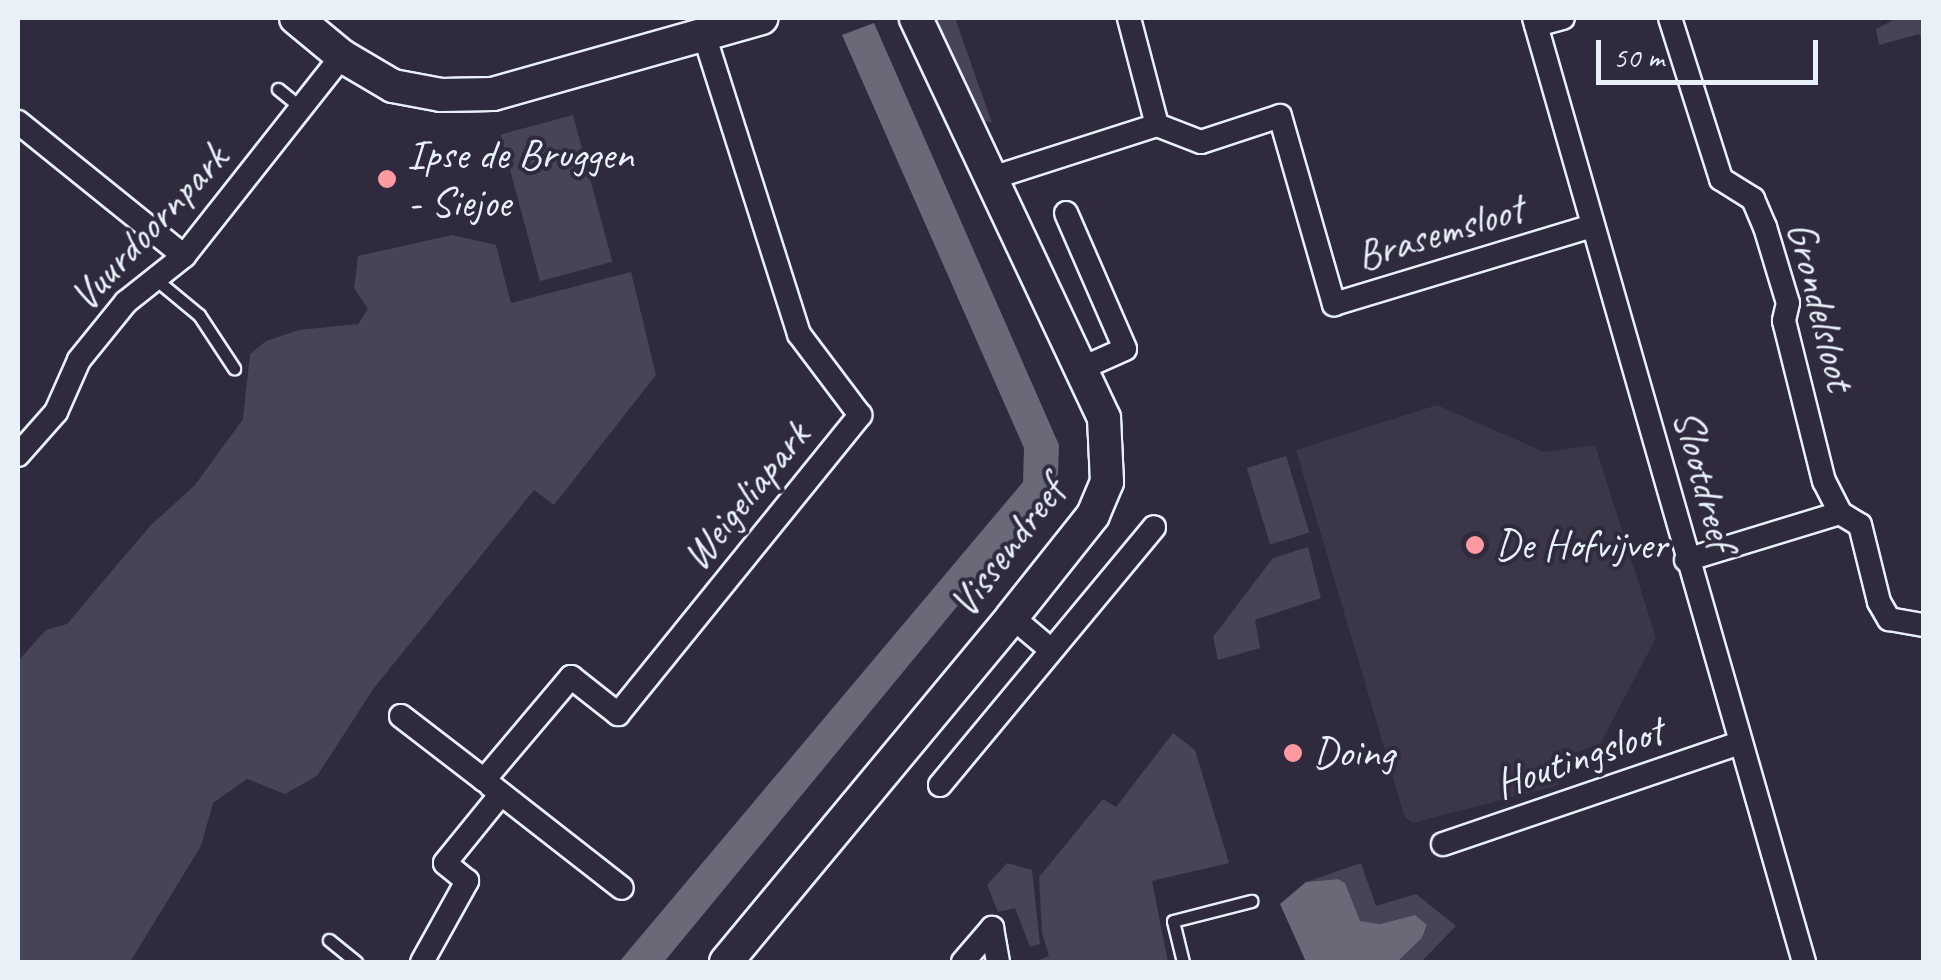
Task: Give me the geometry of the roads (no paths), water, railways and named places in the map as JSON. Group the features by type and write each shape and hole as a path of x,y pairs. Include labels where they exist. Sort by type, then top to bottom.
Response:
{"street":[{"path":"296,18 342,56 393,86 441,95 494,94 760,18"},
{"name":"Vissendreef","path":"726,962 1012,617 1093,514 1107,482 1104,418 916,18"},
{"path":"992,178 1157,125 1129,18"},
{"path":"1534,21 1562,18"},
{"name":"Grondelsloot","path":"1670,18 1722,179 1753,199 1765,227 1788,303 1784,321 1824,481 1840,514 1860,525 1879,602 1888,619 1924,625"},
{"name":"Slootdreef","path":"1534,21 1804,962"},
{"name":"Weigeliapark","path":"493,787 572,676 618,714 860,415 799,334 704,34"},
{"name":"Vuurdoornpark","path":"18,455 56,412 79,360 126,302 152,277 184,256 342,56"},
{"name":"Brasemsloot","path":"1157,125 1202,142 1280,116 1334,304 1592,226"},
{"path":"18,122 184,256"},
{"path":"1066,213 1124,349 1080,368"},
{"path":"1686,560 1840,514"},
{"path":"940,784 1154,527"},
{"path":"1012,617 1051,650"},
{"path":"401,716 622,888"},
{"name":"Houtingsloot","path":"1442,844 1740,742"},
{"path":"422,962 467,881 445,862 493,787"},
{"path":"963,962 992,928 998,962"}],"lane":[{"path":"278,89 299,106"},
{"path":"152,277 199,315 234,368"},
{"path":"1183,962 1172,921 1251,900"},
{"path":"328,940 356,962"}],"water":[{"path":"874,23 1059,445 1058,474 1035,512 664,962 619,962 1023,482 1024,448 842,35"},
{"path":"1338,879 1345,883 1360,921 1380,924 1415,915 1427,925 1422,938 1397,962 1306,962 1280,904 1306,882"}],"place":[{"name":"Ipse de Bruggen - Siejoe","path":"387,179"},
{"name":"De Hofvijver","path":"1475,545"},
{"name":"Doing","path":"1293,753"}]}
